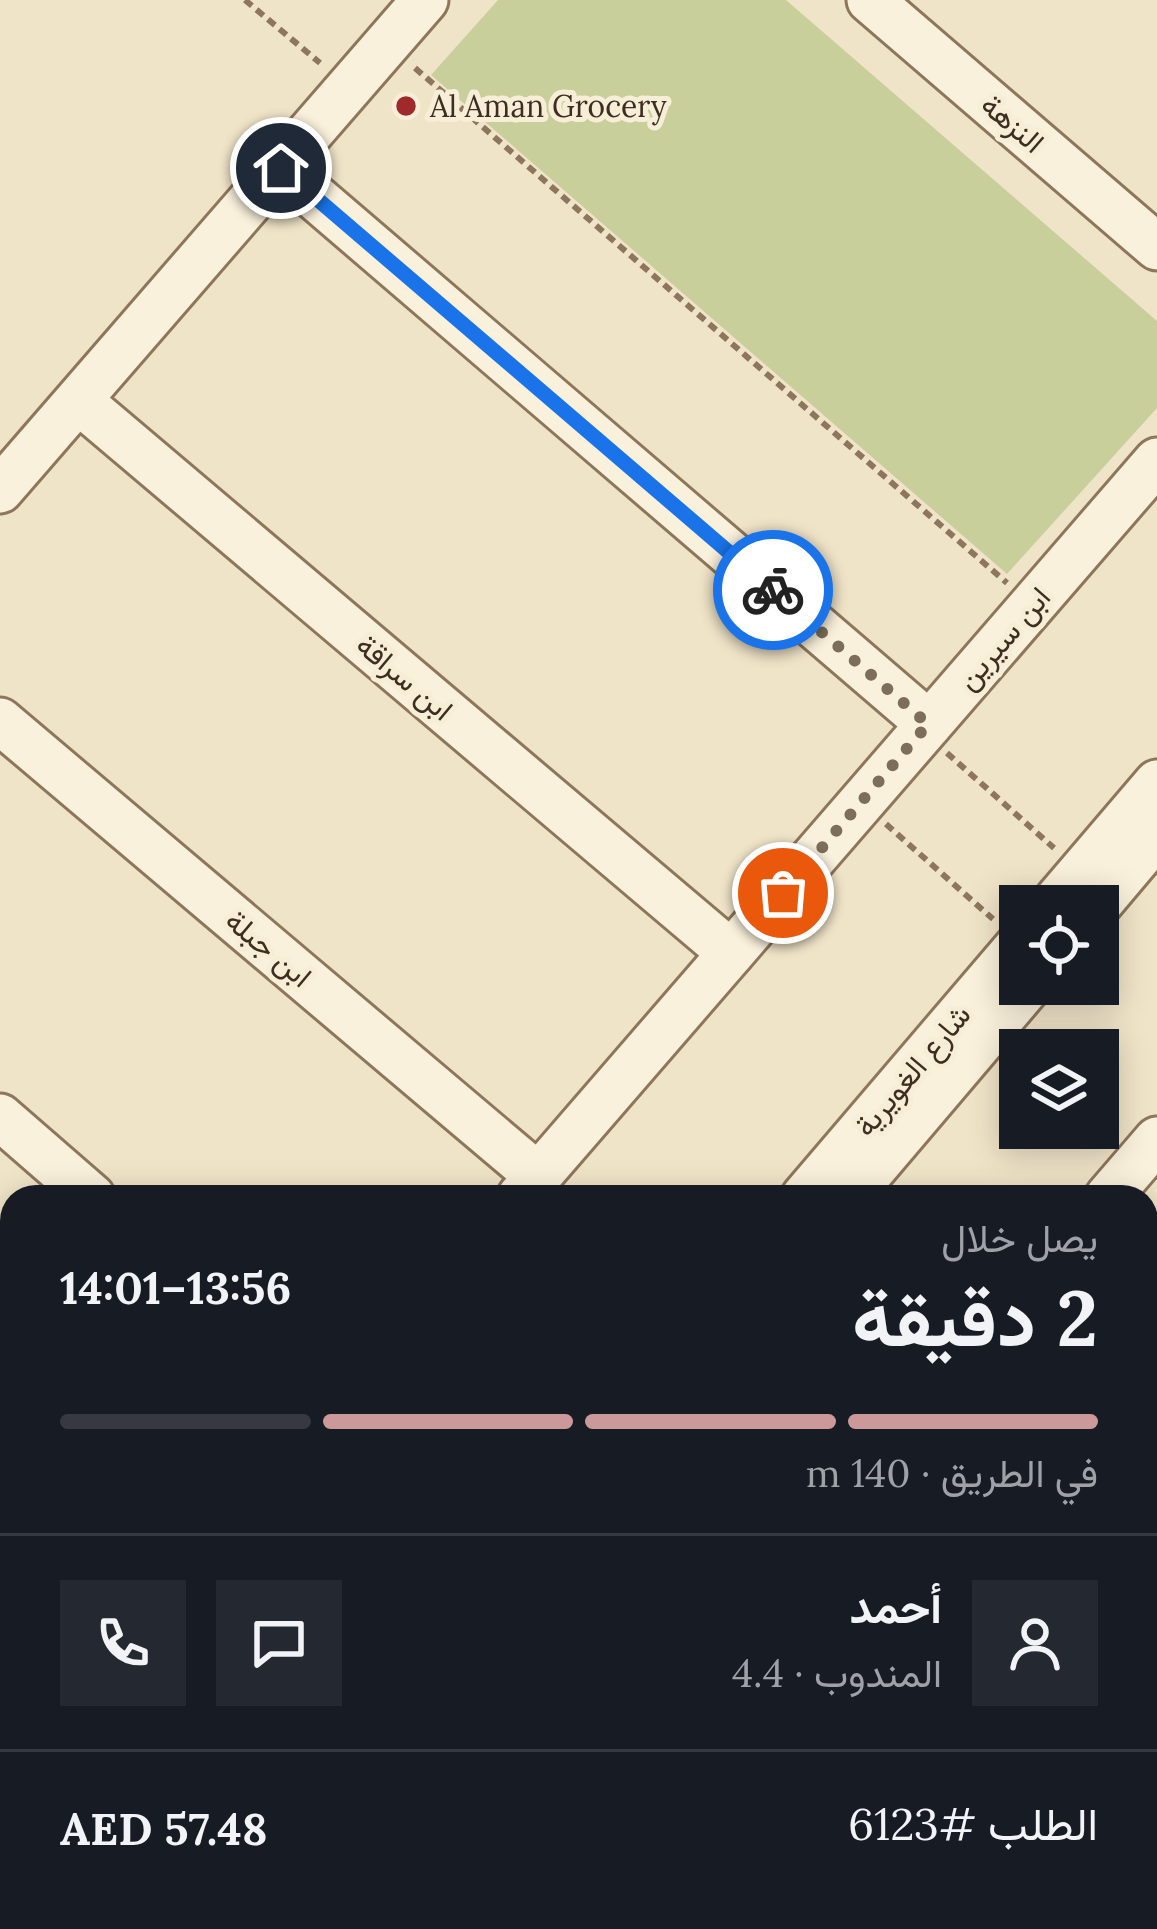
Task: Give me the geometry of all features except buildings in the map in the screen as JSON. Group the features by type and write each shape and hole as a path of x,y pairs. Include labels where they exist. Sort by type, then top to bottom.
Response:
{"street":[{"path":"0,490 425,0"},
{"name":"النزهة","path":"870,0 1157,247"},
{"path":"281,168 925,727"},
{"name":"ابن سراقة","path":"79,401 731,953"},
{"name":"ابن سيرين","path":"530,1185 1157,461"},
{"name":"ابن جبلة","path":"0,721 528,1185"},
{"path":"1084,885 1157,783"},
{"path":"1090,885 1157,835"},
{"name":"شارع الغويرية","path":"813,1185 999,950"},
{"name":"شارع الغويرية","path":"859,1185 1012,1005"},
{"path":"0,1117 78,1185"},
{"path":"1118,1185 1157,1140"}],"path":[{"path":"244,0 350,88"},
{"path":"388,44 1032,605"},
{"path":"925,727 1068,885"},
{"path":"861,802 999,924"}],"green space":[{"path":"498,0 786,0 1157,321 1157,408 1007,574 431,75"}],"way so far":[{"path":"773,590 928,724 783,893"}],"place":[{"name":"Al Aman Grocery","path":"406,106"}],"route":[{"path":"281,168 773,590"}]}
